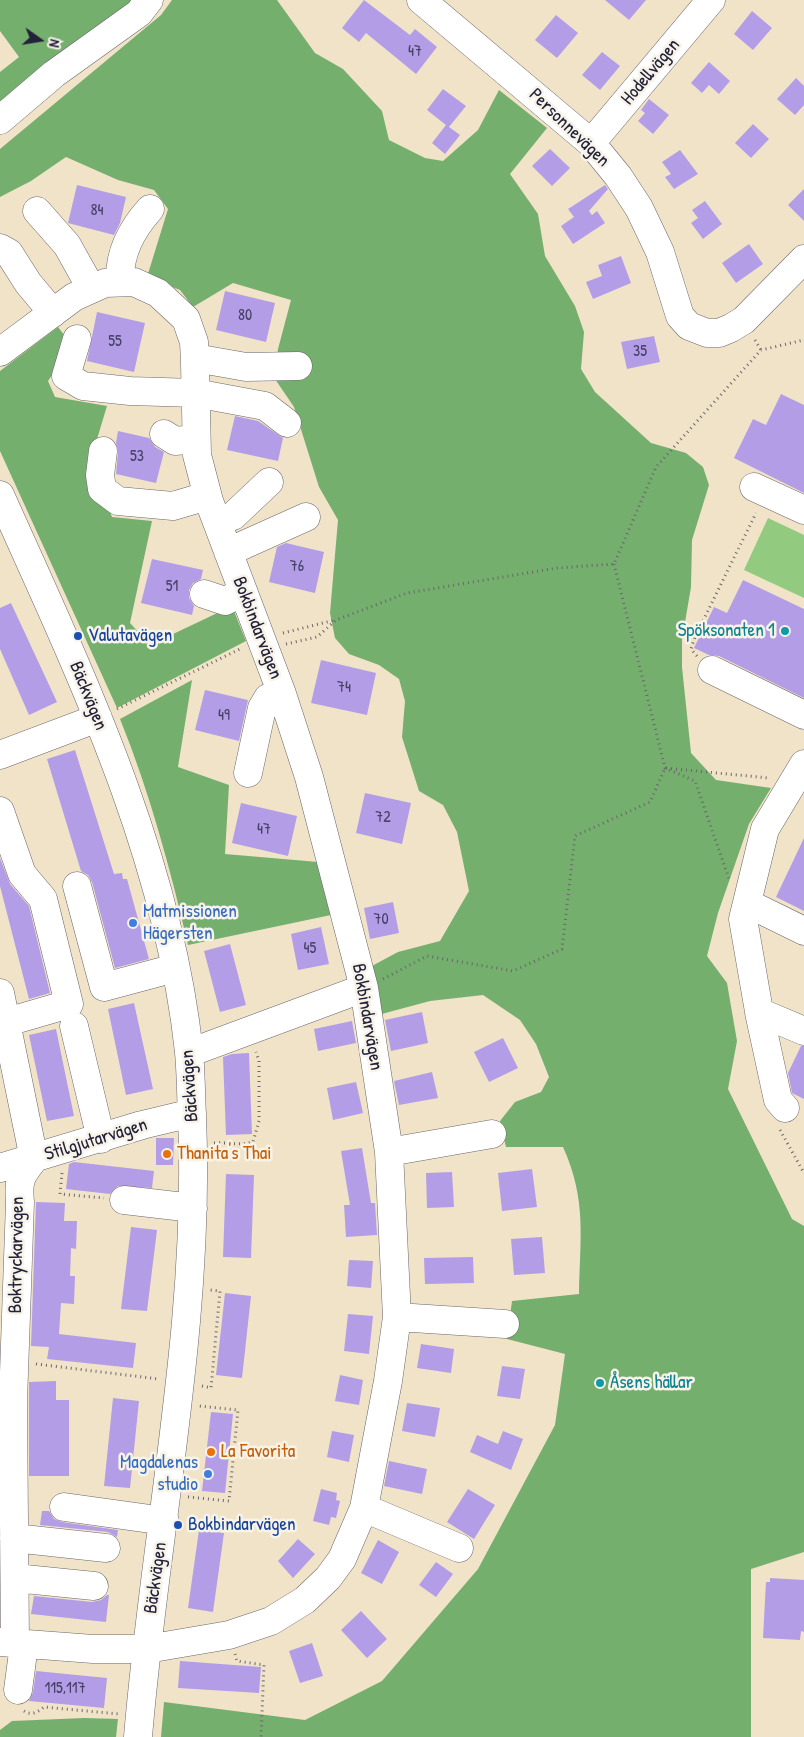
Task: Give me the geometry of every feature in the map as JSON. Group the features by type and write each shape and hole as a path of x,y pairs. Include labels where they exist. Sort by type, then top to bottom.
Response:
{"street":[{"path":"0,120 54,74 139,13 149,0"},
{"name":"Personnevägen","path":"421,0 591,143 618,176 651,230 680,316 689,326 707,333 719,333 744,320 804,259"},
{"name":"Hodellvägen","path":"591,143 711,0"},
{"path":"120,281 121,256 138,222 150,209"},
{"path":"37,211 67,245 90,288"},
{"path":"0,248 9,254 28,283 53,312"},
{"name":"Bokbindarvägen","path":"0,352 53,312 90,288 120,281 134,282 158,293 169,301 186,319 194,342 197,455 207,496 282,694 309,777 364,988 390,1152 397,1317 388,1381 364,1508 342,1559 328,1578 305,1600 271,1622 229,1635 147,1649 13,1644"},
{"path":"77,339 66,376 83,386 130,391 195,393 265,406 287,423"},
{"path":"195,358 246,368 298,366"},
{"path":"164,434 175,441 196,440"},
{"path":"103,450 100,475 102,489 118,501 173,506 207,496"},
{"path":"217,522 233,516 268,482"},
{"path":"760,489 804,510"},
{"name":"Bäckvägen","path":"0,495 98,718 134,816 162,910 175,968 189,1053 194,1208 189,1289 190,1384 166,1508 147,1649 139,1727"},
{"path":"228,552 306,517"},
{"path":"204,594 225,601 243,592"},
{"path":"712,670 804,715"},
{"path":"248,773 262,708 268,698 282,694"},
{"path":"0,755 98,718"},
{"path":"786,1108 778,1100 759,1012 745,911 766,829 798,772"},
{"path":"0,811 22,874 43,899 69,1004 6,1022"},
{"path":"77,886 104,987 175,968"},
{"path":"745,911 804,930"},
{"path":"189,1053 364,988"},
{"path":"0,993 6,1022 9,1077 34,1159"},
{"path":"759,1012 804,1031"},
{"path":"74,1026 101,1138"},
{"name":"Stilgjutarvägen","path":"0,1168 142,1125 192,1113"},
{"path":"390,1152 492,1134"},
{"name":"Boktryckarvägen","path":"18,1690 13,1644 15,1578 14,1362 18,1184 22,1174 34,1159"},
{"path":"124,1200 194,1208"},
{"path":"397,1317 505,1324"},
{"path":"64,1507 166,1508"},
{"path":"364,1508 459,1548"},
{"path":"14,1538 106,1548"},
{"path":"15,1578 94,1586"}],"path":[{"path":"364,988 427,956 513,971 562,949 576,836 650,802 665,768 614,564 656,467 761,350 804,340"},
{"path":"712,670 691,648 760,489"},
{"path":"98,718 263,644 336,620 407,593 557,568 614,564"},
{"path":"263,644 317,637 336,620"},
{"path":"665,768 798,772"},
{"path":"665,768 695,781 730,882"},
{"path":"193,1145 229,1142 242,1146 252,1142 260,1122 259,1061 250,1031"},
{"path":"63,1194 124,1200"},
{"path":"14,1362 211,1388 220,1291 209,1290"},
{"path":"166,1508 229,1501 238,1410 209,1407"},
{"path":"229,1635 238,1661 264,1665 261,1737"},
{"path":"18,1690 20,1708 27,1713 38,1712 44,1707 139,1727"}],"green space":[{"path":"0,0 135,0 0,104 0,72 19,57 0,31"},
{"path":"172,0 277,0 315,53 343,69 382,111 389,140 425,158 443,161 478,130 499,90 547,128 510,174 538,214 545,256 575,306 584,332 581,369 595,392 651,443 686,453 703,467 709,485 692,540 691,587 682,640 682,667 691,753 716,780 771,788 749,824 718,913 707,956 727,983 737,1041 728,1089 792,1219 804,1226 804,1552 751,1569 751,1737 161,1737 164,1702 305,1720 382,1681 478,1569 555,1425 565,1354 507,1339 512,1301 579,1294 581,1237 576,1184 563,1147 506,1147 500,1121 515,1102 541,1092 549,1077 536,1044 520,1020 483,995 430,1001 378,1015 370,967 398,952 440,941 469,891 457,832 443,805 419,791 402,737 405,701 399,679 379,665 349,654 335,638 330,613 338,520 319,487 294,407 275,379 278,349 291,300 233,283 193,307 180,290 147,277 168,209 154,190 118,180 66,157 31,181 0,197 0,149 161,15"},
{"path":"58,327 72,345 48,381 55,397 107,406 91,459 112,517 152,521 130,623 150,645 232,606 246,641 117,708 0,451 0,371"},
{"path":"768,518 804,535 804,598 744,570"},
{"path":"192,680 178,767 229,785 225,854 318,862 331,915 188,945 158,831 141,775 120,719"},
{"path":"84,1718 118,1719 116,1737 0,1737 0,1730 12,1721"}],"building":[{"path":"364,0 410,35 415,29 437,47 416,74 366,33 359,42 342,28"},
{"path":"605,0 646,0 629,20"},
{"path":"752,11 772,28 753,50 734,34"},
{"path":"556,15 578,33 557,58 535,40"},
{"path":"602,52 620,66 600,90 582,75"},
{"path":"709,62 730,81 719,94 709,85 702,93 691,83"},
{"path":"796,78 804,86 804,105 795,115 777,99"},
{"path":"443,89 466,106 449,127 460,135 445,154 432,143 446,125 427,110"},
{"path":"649,99 669,115 653,134 638,121 645,113 641,110"},
{"path":"753,124 769,139 751,158 735,143"},
{"path":"550,149 570,168 552,186 532,166"},
{"path":"680,150 698,174 674,189 665,177 671,174 662,162"},
{"path":"77,185 126,197 120,223 114,235 68,223"},
{"path":"605,185 608,189 589,211 592,215 597,211 605,223 573,244 561,226 574,217 568,209"},
{"path":"804,189 804,221 788,205"},
{"path":"705,201 722,224 703,239 691,223 698,218 692,210"},
{"path":"749,244 763,264 736,283 722,263"},
{"path":"621,256 631,283 593,299 586,282 602,276 598,265"},
{"path":"225,291 275,303 266,342 216,330"},
{"path":"97,312 145,323 134,372 87,361"},
{"path":"654,336 660,362 627,369 621,342"},
{"path":"781,394 804,405 804,493 734,458 753,419 766,425"},
{"path":"235,416 258,421 283,438 278,461 227,450"},
{"path":"118,431 149,438 155,447 164,452 156,483 116,474"},
{"path":"286,543 324,552 315,593 269,582 277,547"},
{"path":"152,559 203,570 201,579 193,583 189,590 189,598 194,606 192,615 141,603"},
{"path":"743,580 804,609 804,698 719,656 709,655 694,648 714,607 727,613"},
{"path":"11,603 57,702 29,715 0,649 0,608"},
{"path":"321,660 376,673 367,715 311,703"},
{"path":"205,690 248,700 239,741 195,730"},
{"path":"75,750 114,874 122,873 123,879 127,879 149,959 115,968 92,882 88,875 81,871 47,759"},
{"path":"365,793 411,803 402,844 356,833"},
{"path":"241,803 297,816 288,856 232,843"},
{"path":"804,838 804,911 776,897"},
{"path":"0,858 10,884 29,906 50,993 29,999 0,886"},
{"path":"393,902 399,933 370,939 364,908"},
{"path":"321,927 329,964 298,970 291,934"},
{"path":"230,944 246,1005 220,1012 204,951"},
{"path":"134,1003 153,1089 126,1095 108,1009"},
{"path":"422,1012 428,1043 391,1051 385,1020"},
{"path":"352,1021 356,1043 318,1051 314,1029"},
{"path":"56,1029 74,1116 47,1121 29,1035"},
{"path":"503,1038 518,1068 489,1082 474,1052"},
{"path":"801,1046 804,1046 804,1099 792,1093 788,1073"},
{"path":"249,1053 252,1134 226,1135 223,1057 232,1054"},
{"path":"432,1072 438,1098 399,1105 394,1081"},
{"path":"356,1082 363,1113 333,1120 327,1088"},
{"path":"156,1138 174,1138 173,1165 156,1165"},
{"path":"362,1148 371,1203 375,1203 377,1235 346,1237 344,1205 350,1205 341,1151"},
{"path":"74,1162 154,1171 152,1188 118,1186 110,1194 66,1189 69,1164"},
{"path":"532,1169 537,1207 502,1211 498,1173"},
{"path":"452,1172 454,1207 427,1208 426,1173"},
{"path":"226,1174 254,1175 251,1258 223,1257"},
{"path":"36,1202 65,1203 64,1221 77,1221 76,1249 71,1248 70,1276 75,1276 74,1304 61,1303 59,1334 136,1343 133,1368 47,1359 49,1347 31,1346"},
{"path":"131,1227 157,1230 147,1311 121,1309"},
{"path":"542,1237 545,1273 514,1275 511,1239"},
{"path":"473,1257 474,1283 425,1284 424,1258"},
{"path":"349,1260 373,1261 371,1288 347,1286"},
{"path":"225,1293 251,1296 242,1378 216,1375"},
{"path":"348,1314 373,1316 369,1354 344,1351"},
{"path":"421,1344 454,1349 451,1373 417,1368"},
{"path":"502,1366 525,1369 520,1399 497,1396"},
{"path":"340,1375 363,1380 359,1405 335,1401"},
{"path":"56,1381 56,1400 69,1400 69,1476 29,1476 29,1382"},
{"path":"113,1398 139,1401 130,1488 104,1486"},
{"path":"407,1403 440,1408 435,1437 402,1431"},
{"path":"211,1412 233,1414 225,1493 202,1491"},
{"path":"332,1431 354,1435 349,1462 327,1457"},
{"path":"503,1431 523,1439 511,1470 470,1452 477,1435 498,1444"},
{"path":"389,1461 427,1469 422,1494 384,1486"},
{"path":"321,1489 337,1493 336,1500 340,1501 336,1518 331,1517 329,1525 313,1521"},
{"path":"468,1489 495,1505 474,1539 447,1522"},
{"path":"42,1511 49,1511 54,1519 62,1522 118,1530 117,1537 108,1532 40,1525"},
{"path":"199,1530 224,1533 213,1612 188,1608"},
{"path":"298,1539 315,1554 293,1578 278,1561"},
{"path":"378,1540 399,1552 382,1584 361,1573"},
{"path":"436,1562 453,1574 436,1597 419,1585"},
{"path":"770,1578 804,1580 804,1632 801,1631 800,1640 763,1638 766,1582 770,1582"},
{"path":"109,1595 106,1622 31,1614 34,1596 92,1602 101,1600"},
{"path":"361,1611 387,1639 367,1658 341,1630"},
{"path":"312,1643 323,1676 300,1683 289,1651"},
{"path":"180,1661 261,1667 259,1693 178,1688"},
{"path":"36,1671 107,1678 104,1708 29,1701 33,1692"}],"place":[{"name":"Spöksonaten 1","path":"785,631"},
{"name":"Valutavägen","path":"78,636"},
{"name":"Matmissionen Hägersten","path":"133,923"},
{"name":"Thanita's Thai","path":"167,1154"},
{"name":"Åsens hällar","path":"600,1383"},
{"name":"La Favorita","path":"211,1452"},
{"name":"Magdalenas studio","path":"208,1474"},
{"name":"Bokbindarvägen","path":"178,1525"}]}
